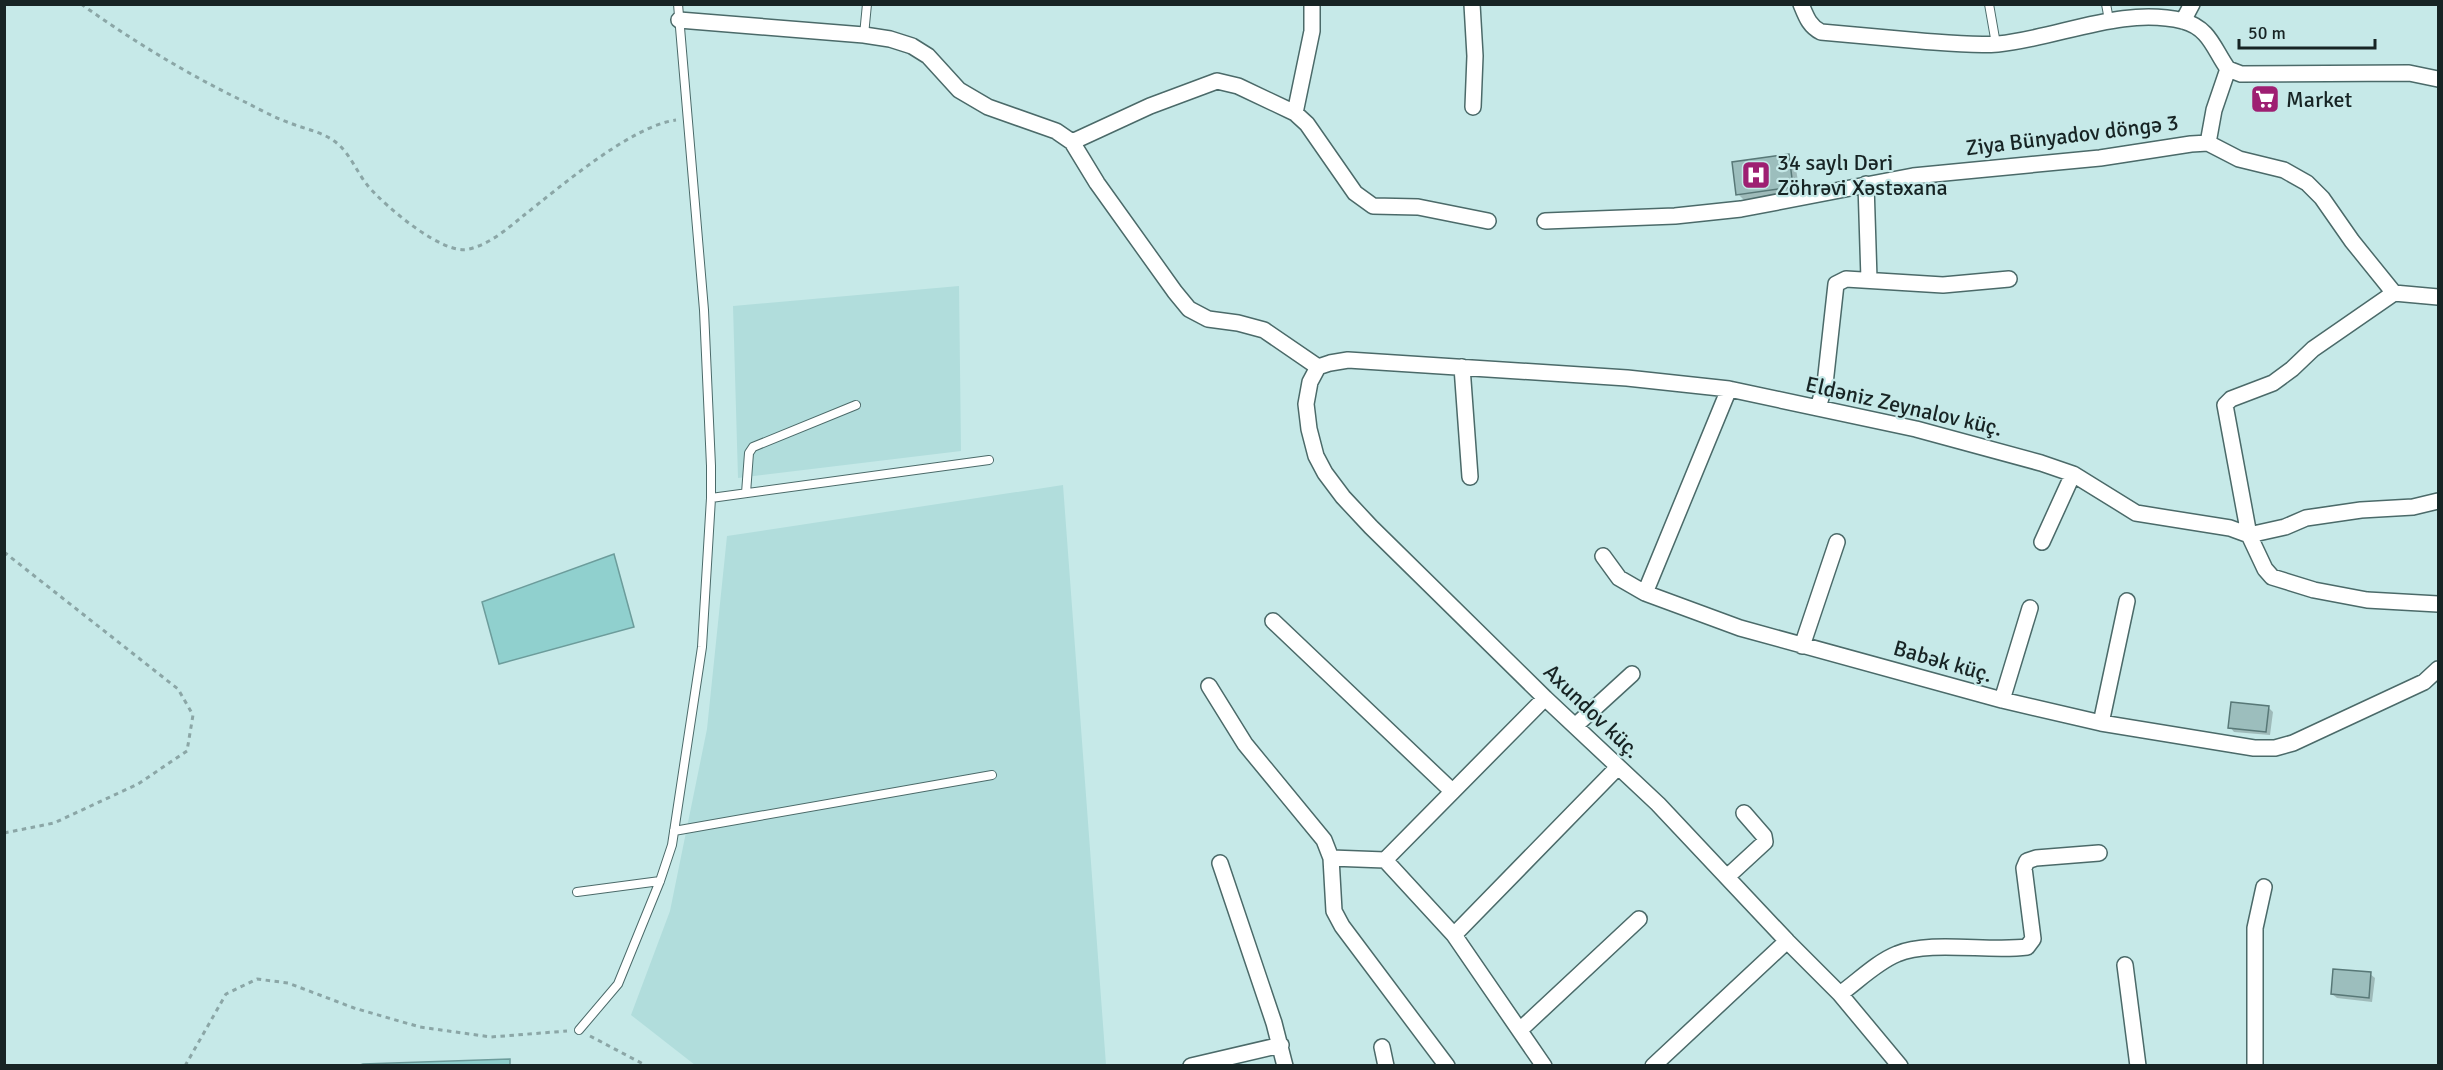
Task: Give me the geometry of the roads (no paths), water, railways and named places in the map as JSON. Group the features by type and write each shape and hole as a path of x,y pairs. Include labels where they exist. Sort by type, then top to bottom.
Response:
{"street":[{"path":"1295,113 1312,31 1312,4"},
{"path":"1472,4 1475,56 1473,107"},
{"path":"1801,4 1808,22 1814,29 1821,32 1962,44 1996,44 2043,38 2107,12 2183,21 2198,27 2211,38 2228,69 2241,74 2409,73 2439,79"},
{"path":"2183,21 2192,4"},
{"path":"679,12 864,35 890,39 912,46 928,56 959,90 988,107 1056,131 1072,142 1104,192 1175,292 1190,309 1208,319 1238,323 1263,330 1318,368"},
{"name":"Ziya Bünyadov döngə 3","path":"1545,221 1675,216 1741,210 1866,183 1913,176 2100,158 2208,143 2214,110 2228,69"},
{"path":"1072,142 1150,106 1217,81 1238,86 1295,113 1307,124 1355,193 1373,206 1418,207 1488,221"},
{"path":"2208,143 2239,159 2284,170 2307,183 2322,198 2352,241 2394,293"},
{"path":"1866,183 1869,279"},
{"path":"1818,408 1825,384 1836,284 1846,279 1943,285 2009,279"},
{"path":"2439,297 2394,293 2313,349 2273,383 2231,399 2225,405 2249,535 2265,570 2272,576 2314,590 2367,600 2439,604"},
{"name":"Eldəniz Zeynalov küç.","path":"1318,368 1348,360 1627,378 1729,389 1916,429 2041,462 2073,474 2136,513 2230,528 2249,535"},
{"path":"1462,367 1470,477"},
{"name":"Axundov küç.","path":"1318,368 1310,382 1306,404 1316,456 1325,472 1371,527 1545,698 1658,804 1840,994 1900,1065"},
{"path":"1645,593 1729,389"},
{"path":"2042,542 2073,474"},
{"path":"2249,535 2285,527 2307,518 2361,510 2413,507 2439,501"},
{"path":"1802,646 1838,542"},
{"name":"Babək küç.","path":"1603,556 1620,578 1645,593 1740,628 2002,700 2101,723 2254,748 2275,748 2293,743 2424,682 2439,669"},
{"path":"2101,723 2127,600"},
{"path":"2002,700 2030,608"},
{"path":"1273,621 1452,791"},
{"path":"1575,726 1632,674"},
{"path":"1209,686 1245,744 1324,840 1331,858 1334,911 1342,926 1447,1065"},
{"path":"1385,860 1545,698"},
{"path":"1454,935 1618,767"},
{"path":"1727,878 1765,842 1764,836 1744,813"},
{"path":"1840,994 1895,955 1914,948 2008,950 2027,947 2033,939 2024,868 2027,861 2036,858 2099,853"},
{"path":"1331,858 1385,860 1454,935 1544,1065"},
{"path":"1220,863 1281,1045 1285,1065"},
{"path":"2255,1065 2255,928 2264,887"},
{"path":"1520,1030 1639,919"},
{"path":"1653,1065 1787,941"},
{"path":"2125,965 2138,1065"},
{"path":"1191,1065 1281,1045"},
{"path":"1382,1047 1386,1065"}],"lane":[{"path":"864,35 867,4"},
{"path":"1989,4 1996,44"},
{"path":"579,1030 618,984 660,881 672,845 702,647 711,498 704,310 679,12"},
{"path":"746,493 749,453 753,447 856,405"},
{"path":"711,498 989,460"},
{"path":"674,831 992,775"},
{"path":"577,892 660,881"}],"place":[{"name":"Market","path":"2265,99"},
{"name":"34 saylı Dəri Zöhrəvi Xəstəxana","path":"1756,175"}]}
